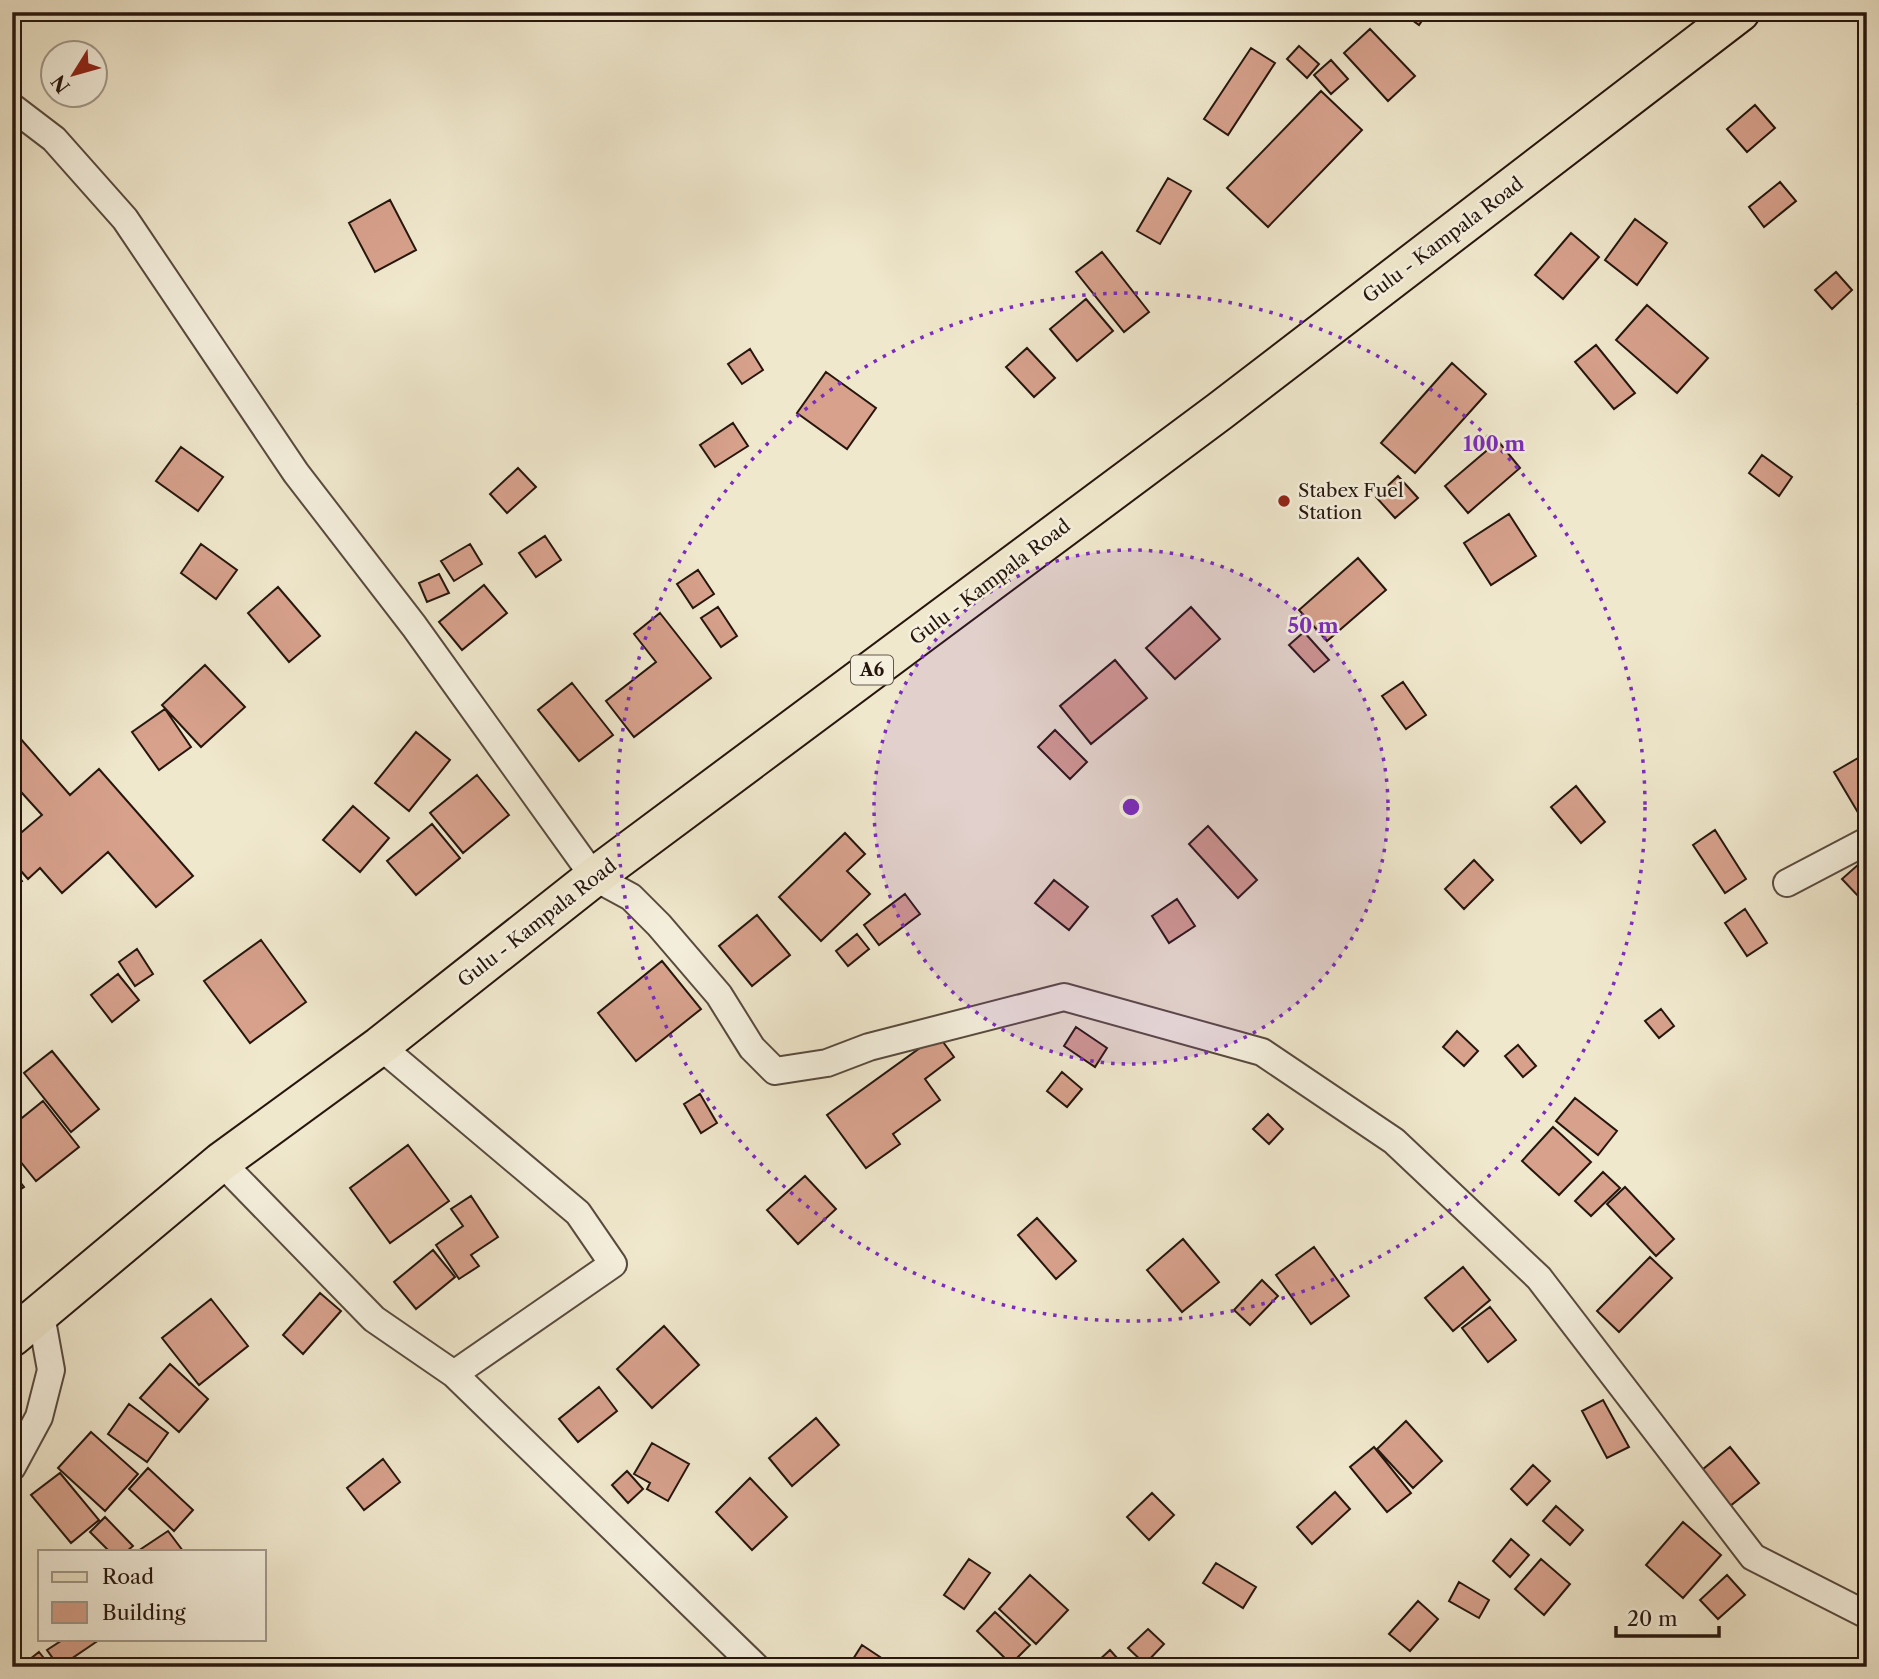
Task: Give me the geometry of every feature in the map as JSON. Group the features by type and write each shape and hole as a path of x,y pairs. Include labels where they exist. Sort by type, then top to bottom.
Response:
{"main road":[{"name":"Gulu - Kampala Road","path":"27,1326 221,1162 380,1046 594,877 1220,411 1740,12"}],"street":[{"path":"12,107 54,139 125,219 296,474 414,626 594,877 631,897 659,925 719,995 752,1048 775,1071 827,1063 869,1048 1064,997 1262,1052 1394,1141 1539,1278 1753,1557 1867,1615"},
{"path":"1787,883 1867,841"},
{"path":"380,1046 578,1213 613,1265 454,1374"},
{"path":"221,1162 374,1319 454,1374 756,1667"},
{"path":"12,1467 39,1417 51,1370 27,1326"}],"building":[{"path":"1401,12 1428,12 1419,25"},
{"path":"1370,29 1415,76 1388,101 1344,53"},
{"path":"1299,46 1319,64 1307,78 1287,59"},
{"path":"1251,48 1275,63 1228,135 1204,119"},
{"path":"1331,60 1348,79 1331,94 1314,75"},
{"path":"1321,91 1362,130 1268,227 1227,188"},
{"path":"1755,105 1775,128 1747,152 1727,129"},
{"path":"1168,178 1191,191 1160,244 1137,231"},
{"path":"1780,182 1796,201 1764,227 1749,207"},
{"path":"390,200 416,250 375,272 349,223"},
{"path":"1635,219 1667,243 1637,285 1605,260"},
{"path":"1571,233 1599,257 1563,299 1535,275"},
{"path":"1102,252 1149,312 1124,332 1076,272"},
{"path":"1836,272 1852,290 1832,309 1815,290"},
{"path":"1086,299 1113,331 1077,361 1050,329"},
{"path":"1647,305 1708,358 1677,393 1616,340"},
{"path":"1596,345 1635,393 1614,409 1575,362"},
{"path":"1027,348 1055,378 1034,397 1006,367"},
{"path":"750,349 763,370 742,384 728,364"},
{"path":"1452,363 1486,394 1415,473 1381,443"},
{"path":"826,372 876,408 847,449 797,413"},
{"path":"1867,395 1867,412 1858,404"},
{"path":"733,423 748,446 715,467 700,445"},
{"path":"1498,441 1520,468 1468,513 1445,486"},
{"path":"181,447 223,477 198,511 156,481"},
{"path":"1762,455 1792,477 1779,496 1749,473"},
{"path":"518,468 536,487 507,513 490,494"},
{"path":"1398,476 1418,498 1395,518 1376,497"},
{"path":"1509,514 1536,556 1491,585 1464,543"},
{"path":"545,536 561,560 536,577 519,553"},
{"path":"201,544 237,570 216,599 181,573"},
{"path":"470,544 482,564 454,581 441,561"},
{"path":"1358,558 1386,590 1327,641 1299,610"},
{"path":"698,570 714,594 693,608 677,584"},
{"path":"439,574 449,593 427,602 419,583"},
{"path":"484,585 507,613 462,650 439,622"},
{"path":"278,587 320,636 289,662 248,613"},
{"path":"718,607 737,636 721,647 701,618"},
{"path":"1191,607 1220,639 1175,679 1146,648"},
{"path":"660,613 711,678 634,737 606,701 656,662 634,634"},
{"path":"1304,632 1329,660 1314,672 1289,645"},
{"path":"1115,660 1147,698 1091,744 1060,706"},
{"path":"205,665 245,707 201,747 162,705"},
{"path":"1403,682 1426,715 1406,729 1382,696"},
{"path":"572,683 613,735 579,761 538,710"},
{"path":"165,709 191,747 159,770 132,732"},
{"path":"12,729 70,795 99,769 193,876 156,907 108,852 62,893 40,868 28,879 12,861 12,832 16,837 42,815 12,782"},
{"path":"1055,730 1087,762 1070,779 1038,747"},
{"path":"416,732 450,760 409,811 375,783"},
{"path":"1858,758 1867,773 1867,819 1863,821 1834,772"},
{"path":"477,775 509,815 463,853 430,813"},
{"path":"1576,786 1605,822 1581,843 1551,807"},
{"path":"353,806 389,838 360,872 323,840"},
{"path":"432,824 460,858 416,895 387,861"},
{"path":"1208,826 1257,880 1238,898 1189,844"},
{"path":"1715,830 1746,879 1725,893 1693,845"},
{"path":"845,833 865,854 847,871 870,894 821,941 779,897"},
{"path":"1474,860 1493,880 1464,909 1445,889"},
{"path":"1860,863 1867,870 1867,889 1858,896 1842,879"},
{"path":"12,869 22,881 12,889"},
{"path":"1054,880 1088,907 1069,930 1035,903"},
{"path":"905,894 920,914 879,945 864,925"},
{"path":"1177,899 1195,926 1169,943 1152,916"},
{"path":"1745,909 1767,943 1747,956 1725,923"},
{"path":"757,915 790,955 752,986 719,946"},
{"path":"857,934 869,949 848,966 836,951"},
{"path":"261,940 306,1002 250,1043 204,981"},
{"path":"137,949 153,974 135,986 119,962"},
{"path":"662,961 701,1009 636,1061 598,1013"},
{"path":"118,974 139,1000 112,1022 91,995"},
{"path":"1661,1009 1674,1026 1659,1038 1645,1021"},
{"path":"1076,1027 1107,1048 1095,1067 1064,1046"},
{"path":"1457,1031 1478,1051 1464,1066 1443,1047"},
{"path":"938,1035 954,1057 925,1079 940,1100 893,1134 900,1144 866,1168 827,1115"},
{"path":"1518,1045 1536,1066 1523,1077 1505,1056"},
{"path":"52,1051 99,1109 71,1132 24,1073"},
{"path":"1062,1072 1082,1089 1067,1107 1047,1091"},
{"path":"700,1094 717,1123 701,1133 684,1104"},
{"path":"1575,1098 1617,1131 1598,1155 1556,1121"},
{"path":"43,1101 79,1147 36,1181 12,1151 12,1126"},
{"path":"1268,1114 1283,1129 1269,1144 1253,1129"},
{"path":"1553,1127 1591,1162 1559,1195 1522,1161"},
{"path":"408,1145 449,1201 390,1243 350,1188"},
{"path":"12,1172 24,1187 12,1195"},
{"path":"1603,1172 1620,1188 1591,1216 1575,1201"},
{"path":"805,1176 836,1209 798,1244 767,1210"},
{"path":"1625,1187 1674,1239 1656,1256 1607,1204"},
{"path":"471,1196 498,1237 471,1255 479,1266 459,1279 436,1245 463,1226 451,1209"},
{"path":"1037,1218 1076,1261 1056,1279 1018,1235"},
{"path":"1183,1239 1219,1282 1182,1312 1147,1270"},
{"path":"1314,1247 1349,1296 1311,1324 1276,1275"},
{"path":"433,1250 455,1277 416,1309 394,1282"},
{"path":"1650,1257 1672,1278 1619,1332 1597,1311"},
{"path":"1463,1267 1490,1300 1453,1331 1425,1298"},
{"path":"1262,1280 1278,1296 1250,1325 1234,1310"},
{"path":"320,1293 341,1311 303,1354 283,1335"},
{"path":"211,1299 248,1346 199,1385 162,1338"},
{"path":"1490,1307 1516,1340 1488,1362 1462,1328"},
{"path":"664,1326 699,1365 652,1408 617,1369"},
{"path":"170,1364 208,1399 179,1432 140,1398"},
{"path":"599,1387 617,1411 578,1442 559,1419"},
{"path":"1603,1400 1629,1447 1607,1458 1582,1411"},
{"path":"129,1404 168,1433 147,1462 108,1434"},
{"path":"816,1418 839,1445 792,1486 769,1458"},
{"path":"1406,1421 1442,1461 1413,1488 1377,1449"},
{"path":"91,1432 138,1474 105,1511 58,1468"},
{"path":"652,1443 689,1464 668,1501 647,1489 650,1483 634,1474"},
{"path":"1374,1447 1411,1493 1387,1512 1350,1467"},
{"path":"1730,1447 1759,1483 1720,1514 1691,1479"},
{"path":"383,1459 400,1482 364,1510 347,1488"},
{"path":"1533,1465 1550,1481 1527,1505 1511,1489"},
{"path":"148,1468 193,1510 174,1531 129,1489"},
{"path":"627,1471 643,1489 628,1503 612,1485"},
{"path":"60,1473 99,1520 71,1543 31,1495"},
{"path":"750,1478 787,1517 752,1550 716,1512"},
{"path":"1335,1492 1350,1509 1312,1544 1297,1527"},
{"path":"1152,1493 1174,1515 1149,1540 1127,1517"},
{"path":"1556,1506 1583,1530 1570,1545 1543,1521"},
{"path":"105,1517 133,1546 128,1550 108,1550 90,1532"},
{"path":"1683,1522 1721,1555 1683,1598 1646,1565"},
{"path":"168,1531 182,1550 140,1550"},
{"path":"1511,1539 1529,1555 1510,1577 1493,1561"},
{"path":"969,1559 990,1573 964,1609 944,1595"},
{"path":"1541,1559 1570,1584 1544,1615 1515,1589"},
{"path":"1216,1563 1256,1587 1243,1608 1203,1583"},
{"path":"1030,1575 1068,1610 1036,1644 999,1609"},
{"path":"1727,1575 1745,1595 1718,1619 1700,1600"},
{"path":"1459,1582 1489,1600 1479,1618 1449,1601"},
{"path":"1418,1601 1438,1619 1410,1651 1389,1634"},
{"path":"995,1612 1030,1645 1011,1664 977,1631"},
{"path":"1148,1629 1164,1644 1145,1664 1128,1648"},
{"path":"62,1640 99,1640 59,1667 47,1650"},
{"path":"862,1645 895,1667 848,1667"},
{"path":"1110,1650 1125,1667 1102,1667 1097,1662"},
{"path":"39,1652 51,1667 20,1667"}],"place":[{"name":"Stabex Fuel Station","path":"1284,501"}]}
